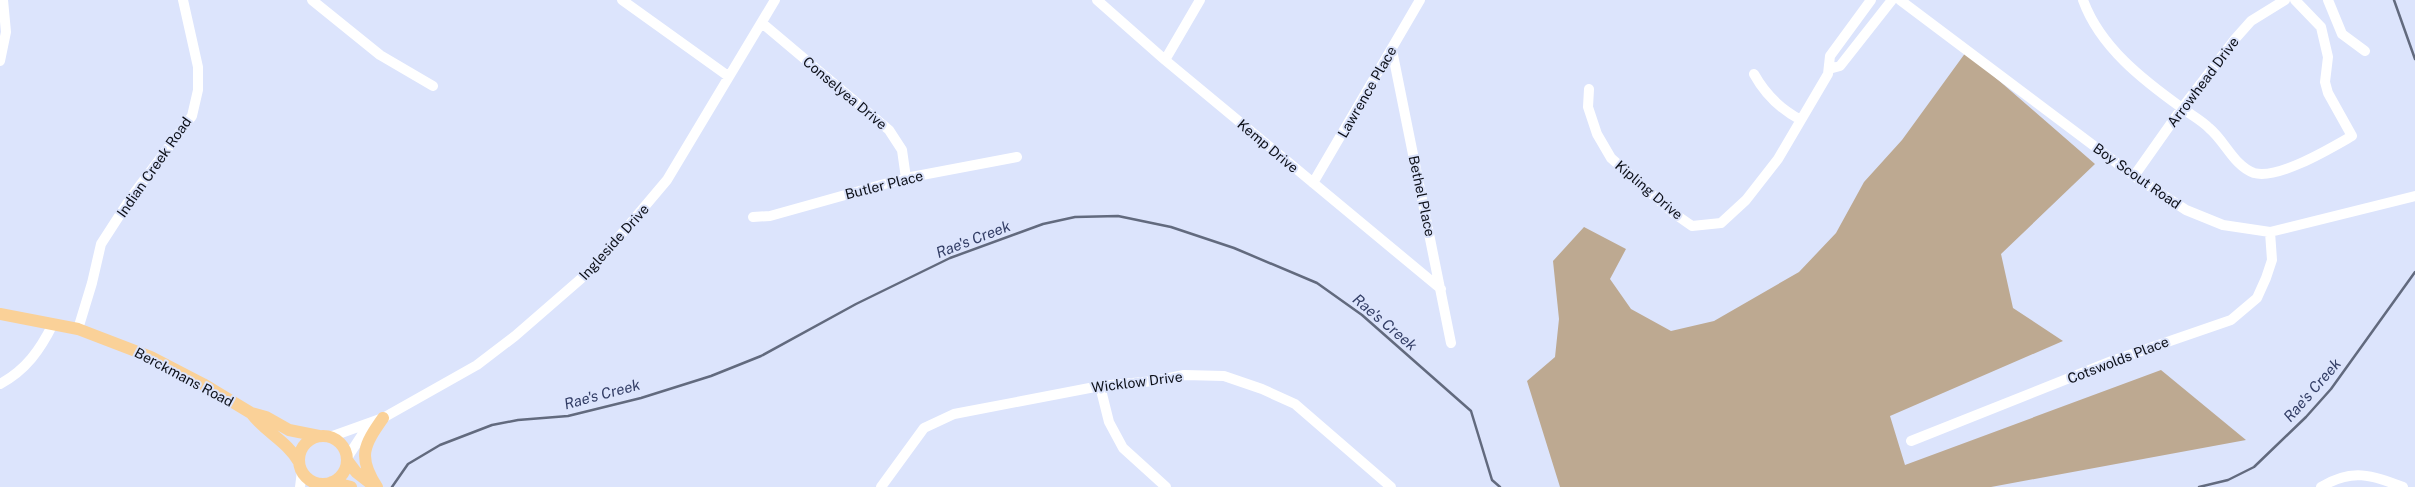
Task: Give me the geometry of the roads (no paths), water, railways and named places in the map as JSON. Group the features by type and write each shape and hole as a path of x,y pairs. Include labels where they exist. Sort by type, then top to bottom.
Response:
{"main road":[{"name":"Berckmans Road","path":"0,314 78,329 151,357 203,384 251,414 266,417 289,430 325,436"},
{"name":"Berckmans Road","path":"251,414 260,426 284,442 300,467"},
{"path":"376,487 366,468 364,451 370,436 384,418"},
{"path":"351,487 313,482 300,467 301,449 306,442 325,436 340,443 347,459 356,472 376,487"},
{"path":"324,484 342,474 347,459"}],"street":[{"path":"0,61 6,32 3,0"},
{"name":"Indian Creek Road","path":"78,329 101,244 132,196 192,116 198,90 198,67 183,0"},
{"path":"312,0 380,55 433,86"},
{"path":"622,0 728,76"},
{"name":"Ingleside Drive","path":"347,459 362,435 384,418 477,365 515,336 591,270 667,180 775,0"},
{"name":"Kemp Drive","path":"1097,0 1165,60 1441,289"},
{"path":"1165,60 1200,0"},
{"name":"Lawrence Place","path":"1313,184 1420,0"},
{"name":"Kipling Drive","path":"1589,89 1588,107 1597,134 1611,158 1672,212 1692,226 1721,222 1746,200 1778,159 1828,74 1830,56 1871,0"},
{"name":"Kipling Drive","path":"1829,70 1840,66 1892,0"},
{"name":"Boy Scout Road","path":"1900,0 2134,176 2186,210 2223,225 2270,232 2415,196"},
{"path":"2083,0 2096,26 2133,71 2213,131 2240,165 2255,173 2275,173 2352,136 2328,93 2324,82 2328,57 2321,27 2295,0"},
{"name":"Arrowhead Drive","path":"2134,176 2182,108 2251,22 2285,0"},
{"path":"2328,0 2342,34 2365,51"},
{"name":"Conselyea Drive","path":"762,23 889,130 902,150 906,178"},
{"name":"Bethel Place","path":"1392,50 1451,343"},
{"path":"1754,74 1764,92 1788,114 1801,120"},
{"name":"Butler Place","path":"753,217 770,216 906,178 1017,157"},
{"name":"Cotswolds Place","path":"1911,441 2112,361 2231,320 2257,298 2263,285 2272,260 2270,232"},
{"path":"0,384 20,372 40,350 53,324"},
{"name":"Wicklow Drive","path":"881,487 924,428 954,414 1100,386 1154,382 1184,375 1224,376 1262,389 1295,404 1392,487"},
{"path":"1100,386 1110,422 1123,448 1166,487"},
{"name":"Ingleside Drive","path":"325,436 384,418"},
{"path":"300,467 300,487"},
{"path":"2321,487 2346,475 2359,474 2368,475 2403,487"}],"waterway":[{"name":"Rae's Creek","path":"2394,0 2415,59"},
{"name":"Rae's Creek","path":"392,487 408,464 440,445 492,425 518,420 568,416 641,398 711,376 761,356 856,304 950,258 1043,224 1075,217 1118,216 1171,227 1234,248 1317,283 1362,315 1471,411 1492,480 1500,487"},
{"name":"Rae's Creek","path":"2199,487 2228,480 2254,467 2306,417 2331,389 2415,272"}]}
